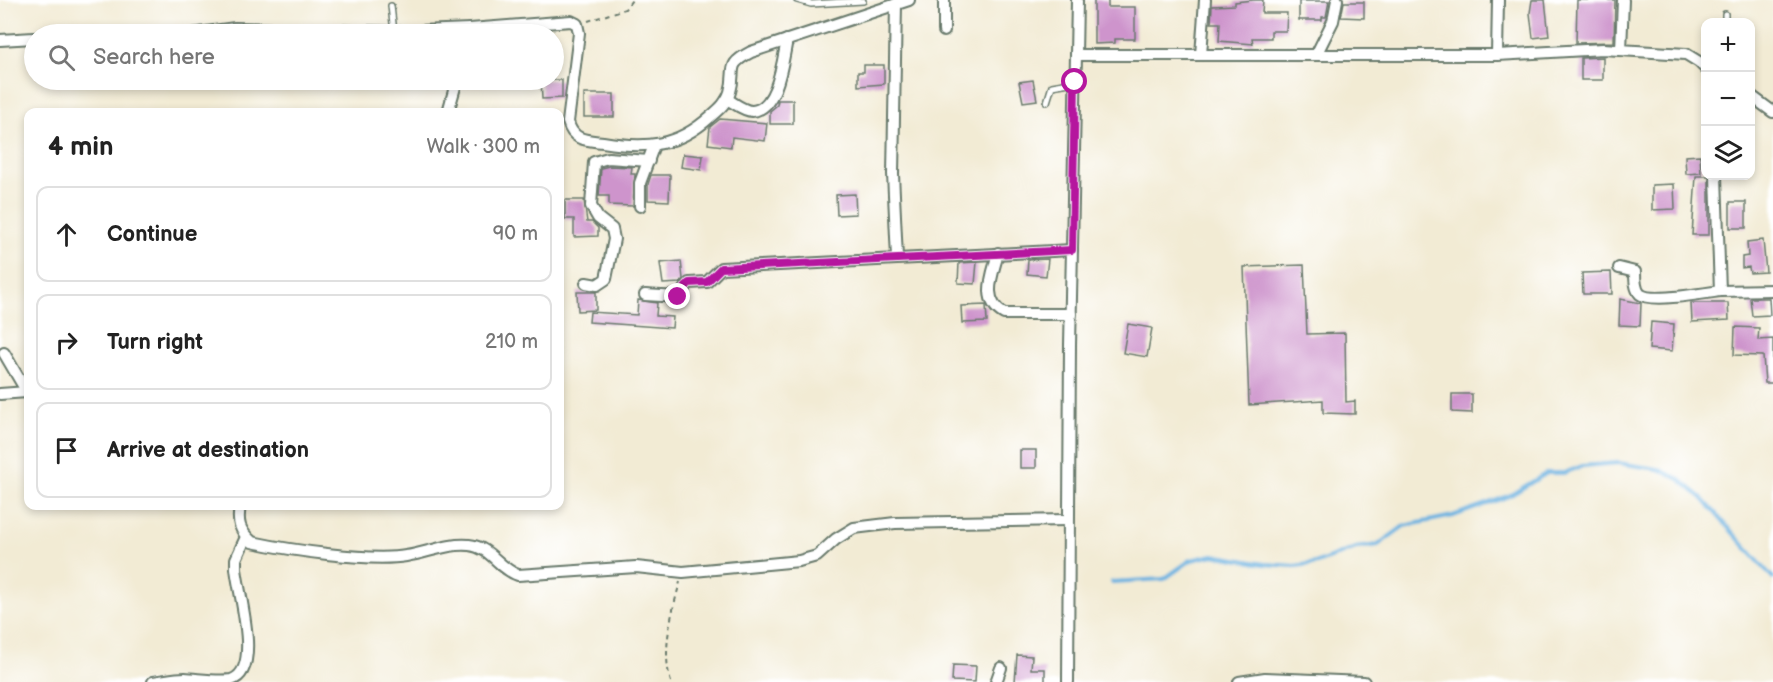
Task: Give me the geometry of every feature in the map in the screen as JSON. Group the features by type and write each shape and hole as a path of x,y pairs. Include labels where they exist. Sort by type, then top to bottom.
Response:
{"street":[{"path":"543,24 571,21 577,24 579,33 564,121 571,132 577,138 627,146 654,144 691,134 727,99 735,60 751,52 909,0"},
{"path":"944,0 944,31"},
{"path":"1068,682 1068,520 1077,0"},
{"path":"1201,55 1205,0"},
{"path":"1316,55 1333,21 1337,0"},
{"path":"1497,54 1498,0"},
{"path":"1621,50 1623,0"},
{"path":"896,4 893,174 897,258"},
{"path":"0,40 24,39"},
{"path":"727,99 750,111 757,110 773,96 787,40"},
{"path":"1076,55 1497,54 1621,50 1686,54 1701,64"},
{"path":"449,108 454,90"},
{"path":"1755,99 1773,112"},
{"path":"640,206 640,183 654,144"},
{"path":"586,283 597,285 606,279 614,238 612,229 598,218 591,206 594,162 608,158 649,161"},
{"path":"1716,180 1720,291"},
{"path":"645,295 678,297 689,283 707,282 721,268 1072,250"},
{"path":"998,253 989,285 990,297 999,311 1005,314 1071,314"},
{"path":"1619,268 1635,272 1636,285 1640,294 1646,297 1683,297 1720,291 1773,290"},
{"path":"4,353 24,386"},
{"path":"0,394 24,393"},
{"path":"239,510 237,522 246,537 252,542 269,546 377,557 408,556 423,550 469,545 486,549 506,571 518,575 636,567 683,572 799,561 817,556 836,539 854,528 895,523 1068,520"},
{"path":"153,682 181,678 231,681 245,670 249,657 248,641 236,568 237,559 246,537"},
{"path":"996,682 1000,668"},
{"path":"1239,682 1265,678 1364,682"}],"lane":[{"path":"797,0 811,4 863,0 872,12"},
{"path":"391,6 393,24"},
{"path":"1047,102 1052,86 1075,82"}],"path":[{"path":"577,24 625,9 632,0"},
{"path":"671,682 667,670 667,648 683,572"}],"building":[{"path":"1094,0 1108,0 1108,7 1135,7 1135,39 1115,39 1115,43 1094,44"},
{"path":"1263,0 1262,13 1287,13 1286,31 1271,31 1271,38 1252,38 1253,44 1219,41 1220,23 1211,23 1212,6 1235,5 1235,2"},
{"path":"1532,0 1545,0 1549,36 1533,38 1530,13"},
{"path":"1577,0 1615,0 1614,42 1576,43"},
{"path":"1299,1 1329,1 1326,17 1322,17 1322,20 1299,20"},
{"path":"1344,2 1364,2 1364,18 1341,17"},
{"path":"1603,57 1603,80 1581,80 1581,58"},
{"path":"864,65 884,65 884,84 858,86 858,72 864,72"},
{"path":"1033,80 1037,100 1023,102 1019,82"},
{"path":"542,90 562,90 562,98 542,99"},
{"path":"584,94 614,94 614,117 584,117"},
{"path":"778,100 793,100 793,124 770,124 770,111 777,105"},
{"path":"720,119 767,123 765,141 732,137 731,147 708,144 710,127"},
{"path":"683,154 703,156 701,170 681,167"},
{"path":"1700,155 1701,173 1686,174 1685,156"},
{"path":"632,167 631,174 635,174 633,206 609,205 609,196 599,196 601,168"},
{"path":"651,175 670,175 669,201 648,200 648,184"},
{"path":"1696,176 1701,176 1701,180 1709,180 1709,235 1692,235"},
{"path":"1674,184 1675,209 1652,210 1652,185"},
{"path":"855,194 856,214 837,215 836,195"},
{"path":"565,200 584,200 587,222 592,222 598,228 598,236 574,237 574,219 565,219"},
{"path":"1730,202 1746,202 1746,228 1730,228"},
{"path":"1763,240 1766,272 1750,273 1749,267 1742,268 1742,257 1748,256 1747,242"},
{"path":"1048,259 1046,276 1027,274 1028,260"},
{"path":"681,261 683,279 680,283 663,284 660,263"},
{"path":"977,262 975,284 958,283 959,263"},
{"path":"1304,265 1307,334 1345,333 1346,402 1355,401 1355,414 1323,413 1323,400 1249,405 1244,267"},
{"path":"1611,272 1612,294 1583,294 1582,273"},
{"path":"577,292 596,292 596,310 578,311"},
{"path":"1750,298 1769,298 1770,315 1752,316"},
{"path":"1620,299 1641,303 1640,326 1619,325"},
{"path":"638,300 657,303 656,316 673,317 672,328 589,322 590,312 637,315"},
{"path":"1691,303 1728,303 1729,320 1692,322"},
{"path":"986,305 987,322 962,323 961,306"},
{"path":"1651,322 1674,324 1672,351 1649,349"},
{"path":"1128,324 1152,328 1147,357 1123,353"},
{"path":"1735,327 1759,328 1758,340 1773,339 1773,383 1765,383 1763,356 1734,355"},
{"path":"1452,394 1472,394 1472,413 1452,412"},
{"path":"1020,450 1036,450 1036,468 1020,468"},
{"path":"1017,655 1032,656 1031,669 1045,669 1045,682 1015,682"},
{"path":"953,665 976,666 975,682 952,681"}],"waterway":[{"path":"1112,582 1164,579 1191,560 1213,555 1264,564 1295,566 1317,563 1356,548 1378,545 1404,526 1453,516 1509,496 1547,473 1564,473 1582,466 1618,463 1658,469 1679,479 1702,498 1773,578"}],"route":[{"path":"678,297 689,283 707,282 715,271 721,268 1072,250 1075,82"}]}
